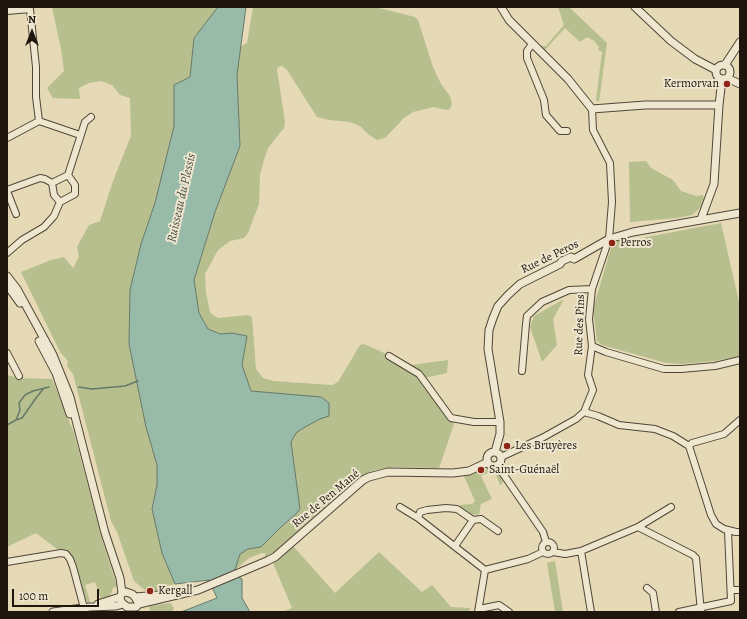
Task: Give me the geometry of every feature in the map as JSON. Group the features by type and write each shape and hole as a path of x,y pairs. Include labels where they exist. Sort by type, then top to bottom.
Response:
{"street":[{"path":"501,7 509,20 568,79 592,109 645,105 718,105"},
{"path":"635,7 671,41 695,59 716,70"},
{"path":"7,10 30,9 36,67 38,121"},
{"path":"716,70 719,66 725,65 740,42"},
{"path":"532,44 527,51 527,58 544,100 546,115 560,131 567,131"},
{"path":"701,219 714,184 718,105 725,78 730,74 730,69 725,65"},
{"path":"716,70 716,75 740,84"},
{"name":"Rue des Pins","path":"584,412 593,390 588,375 592,346 589,319 592,289 608,240 612,202 610,164 593,130 592,109"},
{"path":"52,183 68,175 85,122 91,117"},
{"path":"7,138 38,121 80,135"},
{"path":"7,252 22,240 44,227 54,216 60,202 75,194 75,185 68,175"},
{"path":"16,214 7,190 40,178 52,183"},
{"path":"52,183 54,195 60,202"},
{"name":"Rue de Peros","path":"498,455 500,422 488,349 489,330 492,318 498,306 508,295 520,284 560,264 562,261 571,257 574,259 608,240 633,232 740,213"},
{"path":"7,246 22,240"},
{"path":"7,276 17,289 59,369 70,397 105,533 120,578 123,597 135,608"},
{"path":"7,285 22,307 56,373 83,448"},
{"path":"522,371 528,316 542,302 569,290 592,289"},
{"path":"592,346 606,352 664,369 715,366 740,360"},
{"path":"7,353 19,376"},
{"path":"389,356 419,374 451,418 474,422 500,422"},
{"path":"546,542 543,532 497,465 494,466 488,462 489,455 498,455 542,438 576,419 584,412 598,416 619,426 655,429 673,436 689,446 711,516 716,524 724,529 728,531 740,532"},
{"path":"689,446 692,443 724,434 740,420"},
{"path":"497,465 501,462 498,455"},
{"name":"Rue de Pen Mané","path":"135,608 198,590 242,573 275,557 369,477 388,472 446,473 469,471 488,462"},
{"path":"400,507 418,518 485,570"},
{"path":"485,570 528,559 543,552 548,554 553,552 565,554 581,551 638,527 671,507"},
{"path":"418,518 420,512 427,510 446,508 458,509 473,520 481,519 498,530"},
{"path":"455,546 473,520"},
{"path":"638,527 696,558 701,610"},
{"path":"679,612 701,610 731,601 732,590 728,531"},
{"path":"546,542 553,544 553,552"},
{"path":"543,552 541,547 546,542"},
{"path":"581,551 591,612"},
{"path":"7,562 61,553 66,554 70,558 87,607"},
{"path":"485,570 479,610 499,605 509,612"},
{"path":"647,588 653,593 656,612"},
{"path":"732,590 740,590"},
{"name":"Rue de Pen Mané","path":"135,597 188,592"},
{"path":"53,612 87,607 116,606 123,597"},
{"path":"123,597 135,597 135,608"}],"shaded area":[{"path":"52,7 218,7 194,38 190,77 174,85 174,126 155,203 141,244 130,290 129,344 146,427 157,465 157,485 152,509 162,553 175,584 167,586 166,590 147,592 134,581 117,532 111,521 73,374 67,366 68,361 60,352 21,272 51,260 64,257 73,268 79,257 77,247 89,225 100,221 113,181 131,136 130,98 120,95 112,85 101,81 89,83 79,88 80,99 53,98 47,88 64,71"},
{"path":"253,7 375,7 415,17 418,20 433,67 441,84 450,96 452,104 450,109 446,110 434,107 413,112 404,118 385,138 377,140 360,126 350,122 317,117 287,70 282,66 278,67 277,70 285,122 284,128 268,148 260,175 259,204 248,233 244,238 230,241 218,250 205,274 206,293 210,312 219,318 248,315 252,317 256,369 263,378 273,381 332,385 338,382 360,345 364,344 411,365 448,360 447,373 420,379 454,424 439,468 392,467 370,472 337,497 277,550 265,558 265,553 262,553 249,558 235,570 240,554 248,549 261,547 300,509 291,442 296,433 320,419 329,416 251,391 242,365 247,336 232,333 220,334 208,329 199,313 194,280 215,212 240,146 237,75 240,47 247,43"},
{"path":"558,7 569,7 607,43 599,102 596,100 602,52 598,50 599,47 594,41 587,37 580,42 565,28 545,50 541,46 546,46 564,25"},
{"path":"646,161 651,168 673,180 681,191 696,196 703,195 704,201 701,207 692,215 630,222 629,162"},
{"path":"721,223 740,306 740,356 715,361 682,364 666,363 602,345 597,341 593,309 613,241 626,241"},
{"path":"564,299 553,319 557,345 542,362 530,327 534,316"},
{"path":"7,375 19,378 52,379 74,433 103,543 117,586 113,588 110,597 101,599 95,582 85,585 90,602 87,602 73,560 66,551 57,549 36,533 7,547"},
{"path":"482,468 496,470 502,478 503,483 500,485 494,470 481,476 492,499 481,504 479,514 470,515 460,508 460,505 472,504 475,501 464,476"},
{"path":"293,546 335,593 379,552 422,592 432,585 451,607 470,608 469,612 282,612 292,608 273,563"},
{"path":"555,561 563,612 555,612 547,563"},
{"path":"171,603 174,609 171,612 150,612 149,606"}],"water":[{"name":"Ruisseau du Plessis","path":"218,7 246,7 237,75 240,146 215,212 194,280 199,313 208,329 220,334 232,333 247,336 242,365 251,391 321,397 329,403 329,416 320,419 296,433 291,442 300,509 261,547 248,549 240,554 235,570 233,571 234,574 242,579 242,598 250,612 181,612 217,598 209,580 175,584 162,553 152,509 157,485 157,465 146,427 129,344 130,290 141,244 155,203 174,126 174,85 190,77 194,38"}],"waterway":[{"path":"79,387 92,389 125,386 138,381"},
{"path":"7,425 16,420 20,410 19,403 25,395 33,391 49,387"},
{"path":"16,420 22,418 44,388"}],"place":[{"name":"Kermorvan","path":"727,84"},
{"name":"Perros","path":"612,243"},
{"name":"Les Bruyères","path":"507,446"},
{"name":"Saint-Guénaël","path":"481,470"},
{"name":"Kergall","path":"150,591"}]}
